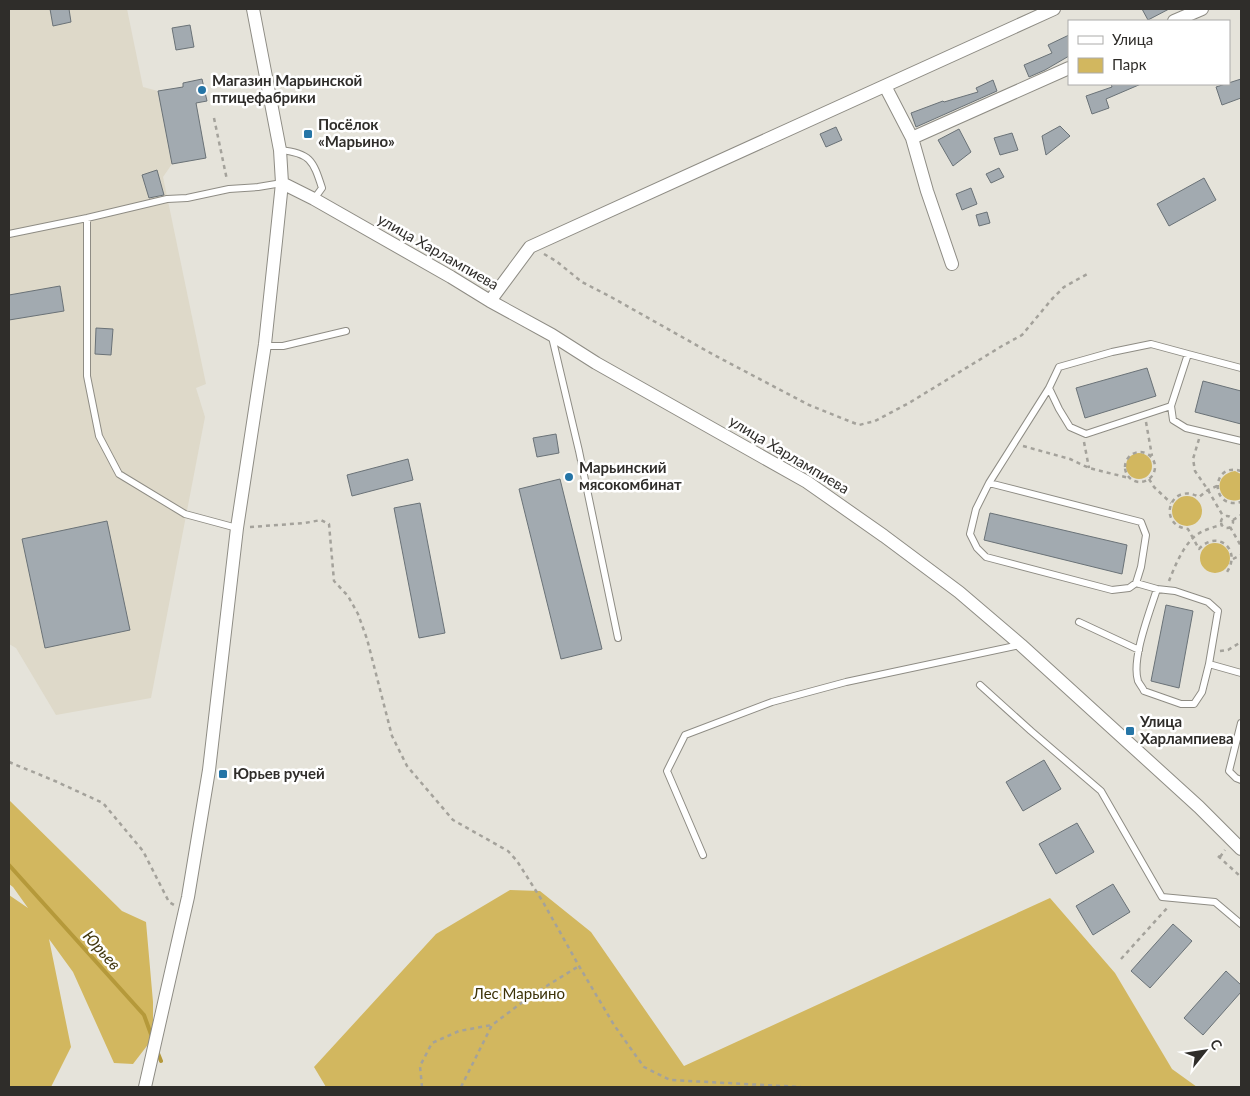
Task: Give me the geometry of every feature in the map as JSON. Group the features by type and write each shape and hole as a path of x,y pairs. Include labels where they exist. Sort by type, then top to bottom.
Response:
{"street":[{"path":"145,1087 185,910 209,770 236,528 265,344 282,183 280,150 253,9"},
{"path":"490,301 530,247 1054,9"},
{"path":"1176,20 1202,9"},
{"path":"912,138 1068,68"},
{"path":"885,86 912,138 927,191 952,264"},
{"name":"улица Харлампиева","path":"282,183 314,199 552,335 596,363 808,482 959,592 1021,645 1199,807 1241,849"}],"lane":[{"path":"280,150 295,152 309,158 316,170 322,188 314,199"},
{"path":"9,234 167,199 187,198 229,189 282,183"},
{"path":"87,218 87,376 99,436 119,474 186,514 236,528"},
{"path":"265,344 269,346 282,346 346,331"},
{"path":"552,335 579,451 618,638"},
{"path":"989,483 1141,522 1146,535 1141,567 1136,583 1129,588 1112,590 986,557 977,548 970,534 976,509 989,483 1049,388 1059,367 1112,352 1151,344 1241,368"},
{"path":"1188,354 1171,406 1173,420 1186,428 1241,441"},
{"path":"1049,388 1070,427 1086,434 1171,406"},
{"path":"1136,583 1175,591 1208,602 1218,612 1202,692 1194,704 1181,704 1144,691 1138,681 1136,664 1141,640 1157,588"},
{"path":"1079,622 1139,650"},
{"path":"703,855 667,772 685,735 772,702 846,682 1021,645"},
{"path":"1209,664 1241,672"},
{"path":"980,685 1102,791 1162,897 1215,902 1241,924"},
{"path":"1241,723 1229,771 1241,780"}],"path":[{"path":"214,118 229,189"},
{"path":"530,247 556,261 582,282 611,296 714,355 809,405 859,425 875,421 909,403 1022,335 1064,287 1088,274"},
{"path":"1015,441 1024,446 1070,459 1089,468 1129,478 1135,482 1143,482 1154,473 1155,466 1143,415"},
{"path":"1202,432 1193,459 1195,471 1224,516"},
{"path":"1086,434 1084,440 1089,468"},
{"path":"1129,478 1125,472 1125,464 1133,453 1148,454 1152,458"},
{"path":"1241,471 1236,469 1229,470 1219,479 1217,486 1223,499 1229,502 1241,502"},
{"path":"1149,479 1154,487 1171,503"},
{"path":"1217,486 1199,497 1193,494 1181,494 1171,503 1170,515 1176,526 1188,529 1199,549 1214,540 1225,544 1232,553 1233,559 1227,572"},
{"path":"1221,525 1220,519 1224,516 1227,515 1233,520"},
{"path":"1230,527 1233,520 1241,516"},
{"path":"236,528 322,520 329,524 334,581 348,596 358,614 367,639 392,736 407,766 453,820 508,851 517,861 544,902 614,1025 644,1067 670,1080 801,1087"},
{"path":"1166,590 1180,556 1192,538 1205,530 1221,525 1226,528 1230,527"},
{"path":"1230,527 1241,546"},
{"path":"1233,559 1241,555"},
{"path":"1211,653 1228,650 1241,642"},
{"path":"9,762 103,804 143,851 169,902 185,910"},
{"path":"1218,856 1241,877"},
{"path":"1121,959 1176,899"},
{"path":"461,1087 492,1025 532,995 579,966"},
{"path":"422,1087 420,1066 432,1043 459,1031 492,1025"}],"shaded area":[{"path":"9,9 127,9 143,87 158,91 183,87 183,83 202,79 207,101 196,103 206,158 172,164 163,177 206,384 196,388 205,417 151,698 56,715 16,648 9,644"}],"green space":[{"path":"1139,453 1148,457 1152,466 1148,475 1139,479 1130,475 1126,466 1130,457"},
{"path":"1235,471 1241,474 1241,499 1233,501 1223,495 1220,490 1220,484 1222,478"},
{"path":"1187,496 1198,500 1202,511 1198,522 1187,526 1176,522 1172,511 1176,500"},
{"path":"1215,543 1226,547 1230,558 1226,569 1215,573 1204,569 1200,558 1204,547"},
{"path":"9,800 122,911 146,922 153,1002 153,1038 133,1064 114,1063 73,972 49,939 71,1047 51,1087 9,1087 9,895 28,908 9,884"},
{"name":"Лес Марьино","path":"510,890 540,891 591,932 684,1066 1050,898 1115,973 1172,1069 1197,1087 326,1087 314,1067 436,934"}],"building":[{"path":"50,9 69,9 71,22 53,26"},
{"path":"1142,9 1169,9 1148,20"},
{"path":"190,25 194,47 176,50 172,28"},
{"path":"1068,35 1068,57 1029,77 1024,65 1052,53 1048,45"},
{"path":"202,79 207,101 196,103 206,158 172,164 158,91 183,87 183,83"},
{"path":"1241,79 1241,98 1222,105 1216,87 1230,85 1230,83"},
{"path":"993,80 997,91 916,127 911,113 943,101 978,92 976,88"},
{"path":"1111,85 1139,85 1106,99 1109,108 1092,114 1086,96 1112,87"},
{"path":"1060,126 1070,136 1046,155 1042,136"},
{"path":"836,127 842,140 826,147 820,134"},
{"path":"959,129 971,152 953,166 938,140"},
{"path":"1012,133 1018,150 1000,155 994,138"},
{"path":"999,168 1004,177 991,183 986,174"},
{"path":"157,170 164,195 149,198 142,175"},
{"path":"1204,178 1216,200 1169,226 1157,204"},
{"path":"971,188 977,204 962,210 956,194"},
{"path":"987,212 990,223 979,226 976,215"},
{"path":"60,286 64,311 9,320 9,295"},
{"path":"96,328 113,329 111,355 95,354"},
{"path":"1147,368 1156,396 1085,418 1076,388"},
{"path":"1203,381 1241,391 1241,424 1195,412"},
{"path":"556,434 559,453 537,457 533,438"},
{"path":"408,459 413,480 352,496 347,475"},
{"path":"560,479 602,649 561,659 519,489"},
{"path":"420,503 445,633 419,638 394,508"},
{"path":"990,513 1127,545 1122,574 984,540"},
{"path":"107,521 130,630 45,648 22,539"},
{"path":"1166,605 1193,611 1179,688 1151,681"},
{"path":"1044,760 1061,789 1023,811 1006,782"},
{"path":"1077,823 1094,852 1056,874 1039,844"},
{"path":"1113,884 1130,912 1093,935 1076,906"},
{"path":"1173,924 1192,941 1150,988 1131,971"},
{"path":"1226,971 1241,985 1241,992 1203,1035 1184,1018"}],"waterway":[{"name":"Юрьев","path":"9,865 144,1015 152,1037"},
{"name":"Юрьев","path":"157,1051 161,1061"}],"place":[{"name":"Магазин Марьинской птицефабрики","path":"202,90"},
{"name":"Посёлок «Марьино»","path":"308,134"},
{"name":"Марьинский мясокомбинат","path":"569,477"},
{"name":"Улица Харлампиева","path":"1130,731"},
{"name":"Юрьев ручей","path":"223,774"}]}
